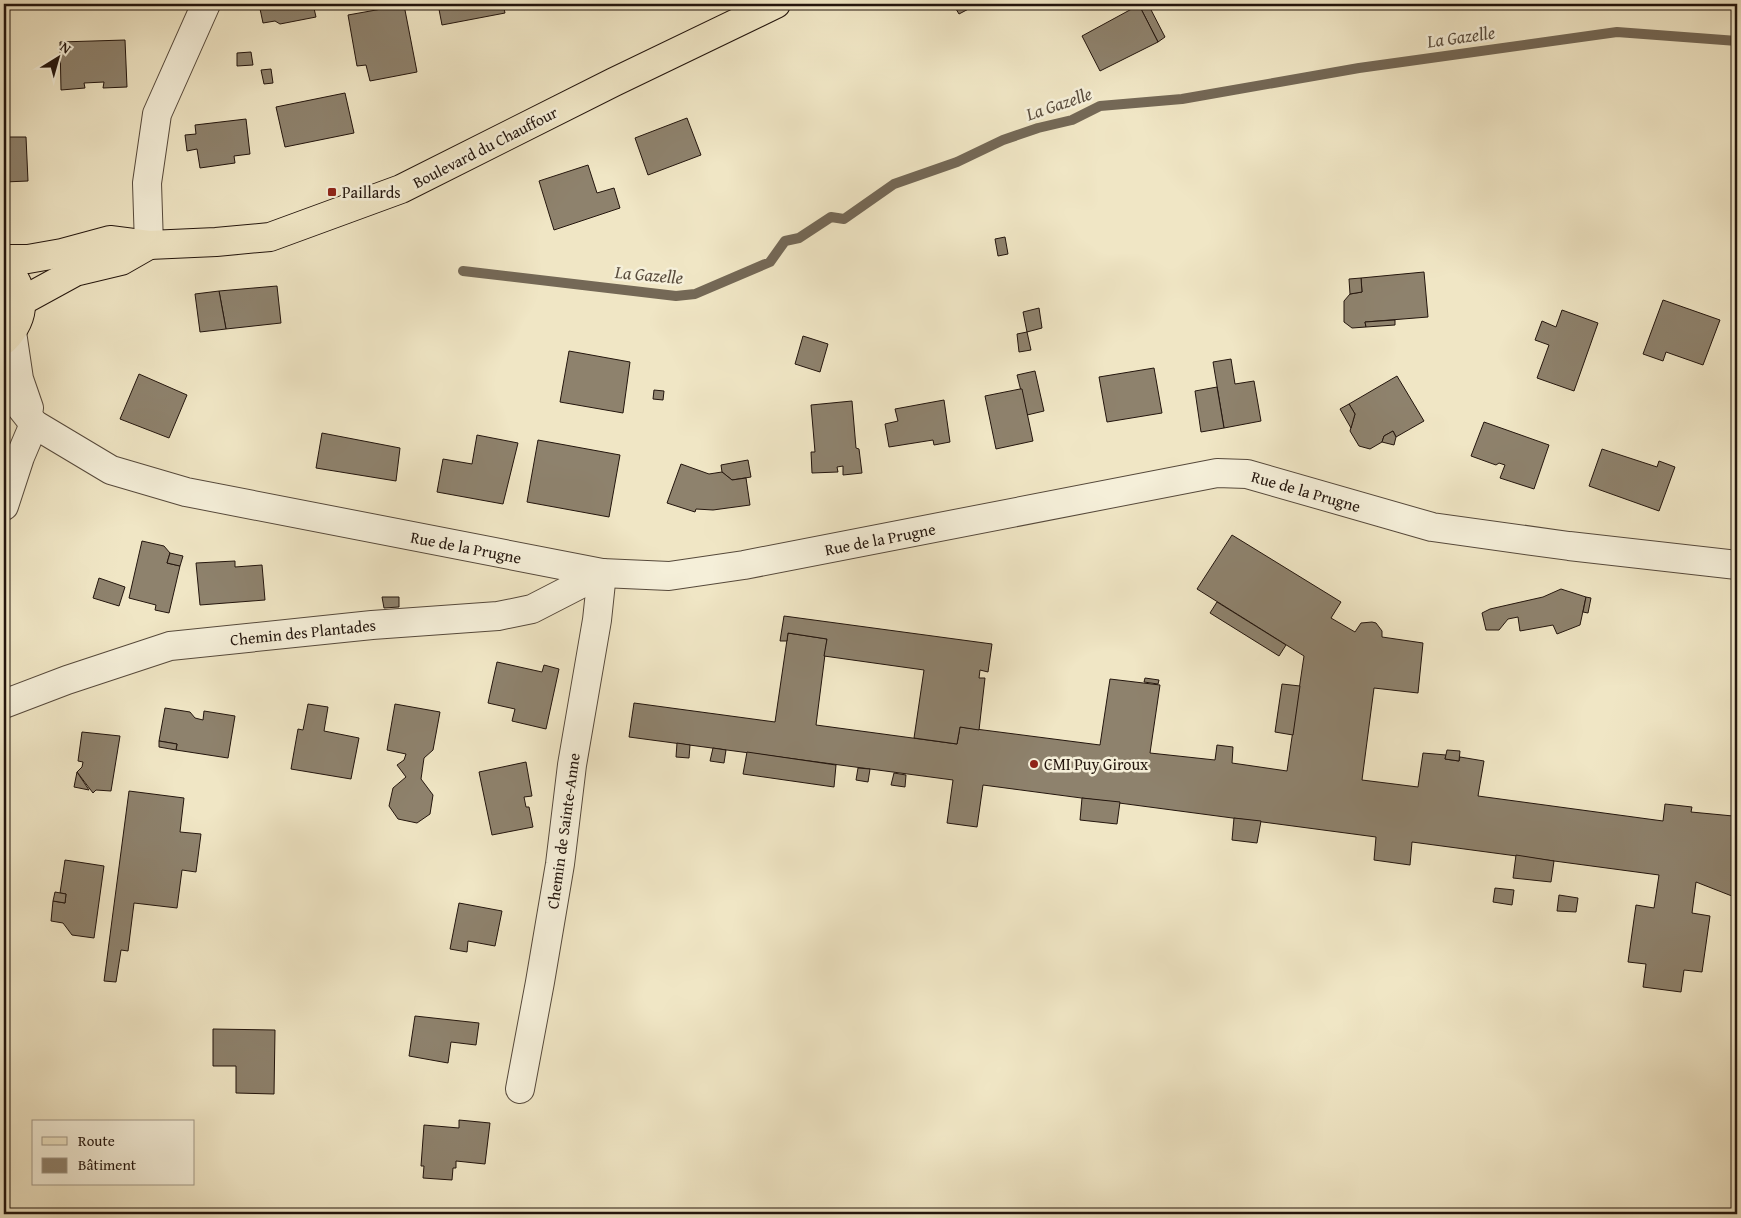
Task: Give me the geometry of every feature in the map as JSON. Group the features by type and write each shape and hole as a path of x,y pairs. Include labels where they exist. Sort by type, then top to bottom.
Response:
{"main road":[{"name":"Boulevard du Chauffour","path":"4,258 28,259 62,254 110,240 149,245 216,242 270,236 401,189 614,82 776,4"},
{"name":"Boulevard du Chauffour","path":"22,301 75,272 121,261 149,245"},
{"path":"4,265 13,276 19,288 22,301 19,317 8,336"}],"street":[{"path":"149,245 147,183 157,114 206,4"},
{"path":"4,506 20,457 34,424 19,379 8,336"},
{"name":"Rue de la Prugne","path":"4,386 34,424 110,470 186,492 602,573 668,576 744,565 1217,473 1247,474 1432,527 1569,546 1737,565"},
{"name":"Chemin des Plantades","path":"4,704 67,680 170,646 372,625 498,616 532,609 602,573"},
{"name":"Chemin de Sainte-Anne","path":"520,1089 557,882 572,765 597,620 602,573"}],"building":[{"path":"259,4 313,4 316,17 280,24 275,21 263,23"},
{"path":"438,4 503,4 505,13 442,25"},
{"path":"953,4 978,4 959,14"},
{"path":"1148,4 1165,37 1158,42 1139,5"},
{"path":"404,5 417,72 370,81 366,65 357,66 348,15"},
{"path":"1139,5 1158,42 1100,71 1082,36"},
{"path":"125,40 127,87 103,88 104,82 84,83 85,88 61,90 60,42"},
{"path":"251,52 253,65 237,66 237,53"},
{"path":"271,69 273,83 264,84 261,70"},
{"path":"345,93 354,133 285,147 276,107"},
{"path":"687,118 701,155 648,175 635,138"},
{"path":"246,119 250,154 234,156 235,163 200,168 197,149 187,151 185,135 196,134 195,125"},
{"path":"4,137 26,137 28,181 4,182"},
{"path":"588,165 597,193 614,188 620,208 554,230 539,181"},
{"path":"1005,237 1008,254 998,256 995,239"},
{"path":"1424,272 1428,317 1365,322 1366,327 1352,328 1344,322 1344,301 1350,294 1362,292 1361,278"},
{"path":"1361,278 1362,292 1350,294 1349,279"},
{"path":"277,286 281,323 226,329 219,291"},
{"path":"219,291 226,329 200,332 195,294"},
{"path":"1663,300 1720,320 1703,365 1666,352 1663,361 1643,354"},
{"path":"1039,308 1042,328 1027,332 1023,312"},
{"path":"1562,310 1598,323 1574,391 1537,378 1549,345 1535,340 1542,321 1556,327"},
{"path":"1395,320 1395,325 1366,327 1365,322"},
{"path":"1027,332 1031,350 1019,352 1017,334"},
{"path":"803,336 828,344 820,372 795,364"},
{"path":"569,351 630,362 623,413 560,402"},
{"path":"1231,359 1235,384 1254,381 1261,421 1224,428 1213,362"},
{"path":"1154,368 1162,413 1107,422 1099,377"},
{"path":"1035,371 1044,411 1027,415 1017,375"},
{"path":"139,374 187,395 169,438 120,419"},
{"path":"1397,376 1424,421 1396,437 1393,431 1384,436 1382,442 1370,449 1359,446 1350,431 1355,414 1349,404"},
{"path":"1217,387 1224,428 1201,432 1195,391"},
{"path":"1022,389 1033,441 996,449 985,396"},
{"path":"654,390 664,391 663,400 653,399"},
{"path":"944,400 950,442 934,445 933,440 889,447 885,424 898,421 895,409"},
{"path":"852,401 856,448 859,449 862,473 843,475 843,466 837,467 838,472 812,473 811,452 815,452 811,405"},
{"path":"1349,404 1355,414 1351,428 1340,409"},
{"path":"1484,422 1549,445 1534,489 1500,478 1505,465 1499,463 1496,465 1471,456"},
{"path":"1393,431 1396,437 1394,445 1382,442 1384,436"},
{"path":"322,433 400,448 396,481 316,468"},
{"path":"477,435 518,443 503,504 437,492 443,459 472,464"},
{"path":"538,440 620,455 609,517 527,502"},
{"path":"1602,449 1657,467 1659,461 1675,467 1659,511 1589,486"},
{"path":"748,460 751,477 732,480 722,472 721,465"},
{"path":"681,464 709,474 722,472 732,480 746,478 750,505 713,510 696,509 695,512 667,503"},
{"name":"CMI Puy Giroux","path":"1232,535 1341,602 1331,618 1355,632 1361,623 1372,622 1376,623 1382,631 1382,637 1423,643 1418,693 1374,688 1362,780 1418,787 1423,753 1446,755 1445,759 1459,761 1460,757 1484,761 1478,796 1663,821 1665,804 1692,807 1691,812 1733,816 1737,819 1737,898 1696,882 1692,913 1710,916 1702,972 1684,970 1681,992 1643,987 1646,964 1628,962 1636,905 1654,908 1659,875 1412,842 1410,865 1374,860 1376,837 983,785 977,827 947,823 953,780 629,737 634,703 775,722 788,633 827,639 816,725 957,744 960,727 1100,745 1110,679 1160,685 1150,753 1215,760 1217,745 1233,747 1232,763 1287,771 1304,656 1197,589"},
{"path":"142,541 164,546 170,553 167,563 180,566 169,613 155,610 156,605 129,598"},
{"path":"170,553 183,556 180,566 167,563"},
{"path":"235,561 235,567 262,565 265,600 200,605 196,563"},
{"path":"99,578 125,587 119,606 93,598"},
{"path":"1561,589 1586,597 1580,625 1557,634 1553,625 1520,631 1518,617 1508,619 1499,630 1486,630 1482,613 1490,609 1543,597"},
{"path":"382,597 399,597 399,607 384,608"},
{"path":"1586,597 1591,598 1588,613 1583,612"},
{"path":"1217,602 1286,645 1279,656 1210,613"},
{"path":"784,616 992,644 988,672 980,670 979,678 985,678 979,730 960,727 957,744 914,738 924,670 824,656 827,639 788,633 787,641 780,641"},
{"path":"497,662 542,672 544,665 559,669 546,729 512,721 515,709 488,703"},
{"path":"1145,678 1159,680 1158,684 1144,682"},
{"path":"1282,684 1300,686 1293,735 1275,732"},
{"path":"308,704 328,707 324,731 359,738 351,779 291,769 298,729 303,730"},
{"path":"395,704 440,712 433,750 424,758 421,779 433,795 430,814 417,823 398,819 389,806 393,788 406,777 397,765 404,760 406,754 387,750"},
{"path":"165,708 190,712 195,718 203,720 204,711 235,716 228,758 176,750 177,744 159,741"},
{"path":"82,732 120,736 111,791 96,790 93,793 77,772 82,767 83,762 78,761"},
{"path":"159,741 177,744 176,750 159,747"},
{"path":"677,743 690,745 689,758 676,757"},
{"path":"713,748 726,750 724,763 710,761"},
{"path":"1447,750 1460,751 1459,761 1445,759"},
{"path":"747,752 836,765 834,787 743,774"},
{"path":"526,762 532,796 524,797 526,807 529,807 533,827 492,835 479,772"},
{"path":"858,768 870,769 868,782 856,780"},
{"path":"77,772 89,790 74,787"},
{"path":"894,773 906,775 905,787 891,785"},
{"path":"129,791 184,798 180,832 201,834 196,872 182,870 177,908 134,903 128,951 121,950 116,982 104,981"},
{"path":"1082,798 1120,802 1117,824 1080,820"},
{"path":"1234,818 1261,821 1257,843 1232,840"},
{"path":"1516,855 1554,861 1551,882 1513,878"},
{"path":"65,860 104,866 94,938 72,935 63,923 51,921 53,901 65,903 66,894 60,893"},
{"path":"1495,888 1514,890 1512,905 1493,902"},
{"path":"55,892 66,894 65,903 53,901"},
{"path":"1559,895 1578,898 1576,912 1557,911"},
{"path":"459,903 502,911 495,946 468,941 467,952 450,949"},
{"path":"415,1016 479,1023 476,1045 451,1042 448,1063 409,1056"},
{"path":"213,1029 275,1030 274,1094 236,1093 236,1066 213,1066"},
{"path":"459,1120 490,1123 485,1164 456,1161 452,1180 423,1178 424,1166 421,1166 424,1125 459,1128"}],"waterway":[{"name":"La Gazelle","path":"463,271 676,296 695,294 770,262 785,241 799,238 831,217 844,219 894,184 957,162 1003,140 1038,128 1072,120 1100,106 1182,99 1359,68 1617,32 1737,41"}],"place":[{"name":"Paillards","path":"332,192"},
{"name":"CMI Puy Giroux","path":"1034,764"}]}
